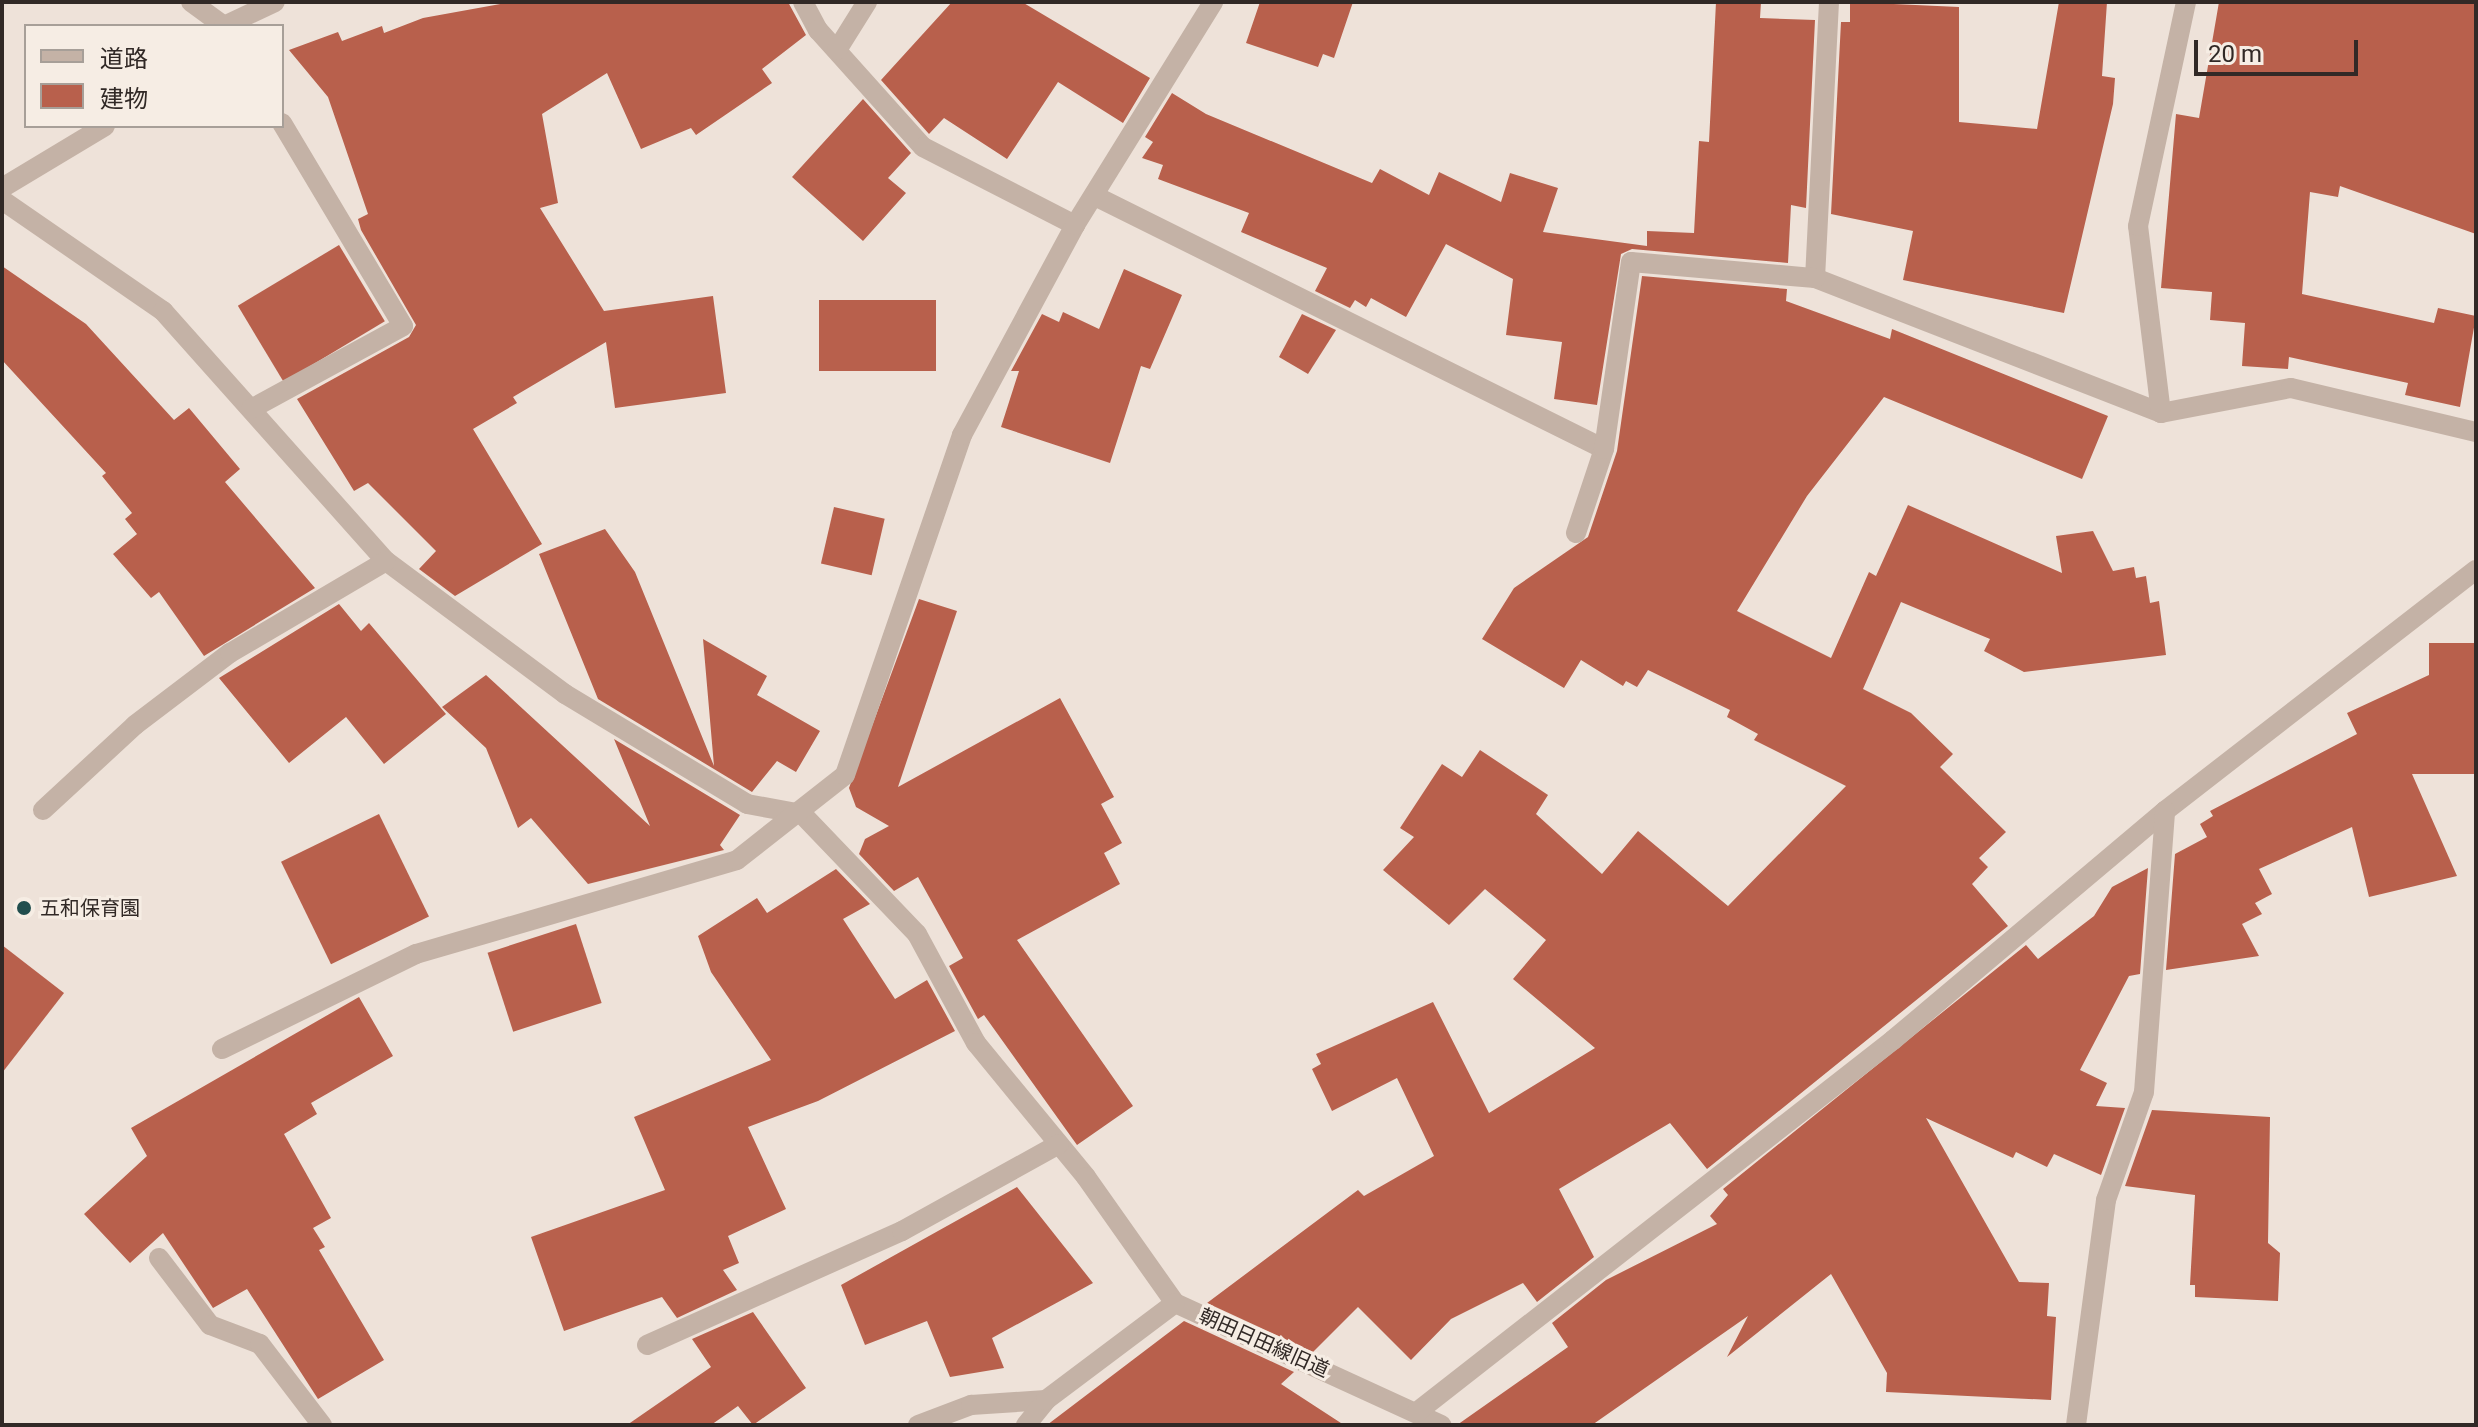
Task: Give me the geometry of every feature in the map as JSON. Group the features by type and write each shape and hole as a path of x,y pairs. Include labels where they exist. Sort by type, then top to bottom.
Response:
{"street":[{"path":"191,2 221,24"},
{"path":"228,24 275,2"},
{"path":"803,2 837,50 923,147 1075,225"},
{"path":"837,50 867,2"},
{"path":"222,1049 416,954 737,860 802,814 845,775 962,435 1075,225 1213,2"},
{"path":"1815,278 1829,2"},
{"path":"2161,413 2138,226 2186,2"},
{"path":"251,409 403,326 284,126"},
{"path":"2,188 102,128"},
{"path":"1095,196 1604,449"},
{"path":"2,200 163,311 386,561 565,694 747,804 802,814 917,934 976,1043 1059,1144 1175,1303"},
{"path":"1576,533 1604,449 1631,262 1815,278 2161,413 2291,388 2476,432"},
{"path":"43,810 135,725 230,653 386,561"},
{"path":"1417,1412 1893,1040 2165,811 2476,570"},
{"path":"2076,1425 2106,1200 2144,1092 2165,811"},
{"path":"647,1345 902,1231 1059,1144"},
{"path":"159,1258 210,1325 260,1344 322,1425"},
{"name":"朝田日田線旧道","path":"1026,1425 1046,1400 1175,1303 1441,1425"},
{"path":"918,1425 971,1405 1046,1400"}],"building":[{"path":"512,2 788,2 806,35 762,69 772,83 696,135 691,128 641,149 607,73 542,114 558,203 540,208 604,311 713,296 726,393 615,408 606,342 513,397 517,403 473,429 542,544 455,596 419,569 436,551 368,483 354,491 297,399 409,337 416,325 361,230 358,219 368,214 328,97 289,50 338,32 342,41 382,26 384,33 423,18"},
{"path":"952,2 1022,2 1150,78 1123,123 1058,82 1007,159 944,118 929,134 881,80"},
{"path":"1260,2 1353,2 1334,58 1323,54 1318,67 1246,43"},
{"path":"1716,2 1761,2 1760,18 1815,20 1806,208 1791,205 1788,263 1632,249 1621,254 1597,405 1554,399 1562,342 1506,335 1513,279 1446,244 1406,317 1371,298 1366,307 1355,300 1350,308 1315,291 1327,268 1241,232 1249,213 1158,179 1163,165 1142,158 1153,142 1145,137 1172,93 1206,114 1372,183 1380,169 1429,195 1439,172 1501,202 1510,173 1558,188 1543,232 1647,246 1647,231 1694,233 1699,141 1709,142"},
{"path":"1850,2 1959,7 1959,122 2037,129 2059,2 2107,2 2102,76 2115,78 2113,104 2064,313 1903,280 1913,231 1831,214 1841,22 1850,22"},
{"path":"2219,2 2476,2 2476,234 2340,186 2338,197 2310,192 2302,294 2434,323 2438,308 2476,316 2460,407 2405,395 2408,383 2289,357 2288,369 2242,366 2245,323 2210,320 2212,292 2161,288 2176,114 2199,118"},
{"path":"863,99 911,153 888,178 906,193 863,241 792,177"},
{"path":"339,245 385,321 284,382 238,306"},
{"path":"2,266 86,324 174,420 189,408 240,469 225,482 315,588 204,656 159,592 151,598 113,554 137,534 125,519 132,513 102,476 106,473 2,360"},
{"path":"1124,269 1182,295 1150,369 1141,366 1110,463 1001,427 1019,371 1011,371 1042,314 1059,322 1063,312 1099,329"},
{"path":"1642,276 1787,289 1786,301 1890,339 1892,329 2108,416 2082,479 1884,397 1807,496 1737,611 1831,658 1869,572 1876,576 1908,505 2062,573 2056,536 2093,531 2113,571 2134,567 2136,578 2146,576 2150,603 2159,601 2166,655 2024,672 1984,651 1990,639 1901,602 1863,689 1911,713 1953,754 1940,767 2006,832 1979,858 1988,867 1972,884 2008,926 1707,1169 1670,1123 1559,1189 1594,1257 1537,1302 1523,1283 1451,1319 1411,1360 1358,1307 1313,1352 1207,1303 1358,1190 1364,1196 1434,1156 1397,1078 1332,1111 1312,1069 1321,1064 1316,1054 1433,1002 1489,1113 1595,1048 1513,979 1546,940 1485,889 1449,925 1383,870 1414,837 1400,828 1442,764 1462,777 1480,750 1548,795 1536,814 1602,874 1638,831 1728,906 1846,786 1754,740 1758,734 1727,717 1730,710 1648,670 1637,687 1626,681 1623,686 1581,660 1564,688 1482,639 1514,588 1588,537 1617,451"},
{"path":"819,300 936,300 936,371 819,371"},
{"path":"1302,314 1336,330 1308,374 1279,357"},
{"path":"834,507 885,519 872,575 821,564"},
{"path":"605,529 635,572 714,766 703,639 767,676 757,695 820,731 796,772 777,761 752,792 598,699 539,554"},
{"path":"919,599 957,611 898,787 1060,698 1114,797 1101,804 1122,843 1104,853 1120,884 1017,940 1133,1106 1077,1145 984,1015 978,1019 949,966 963,958 918,877 894,891 859,854 865,839 889,826 856,807 849,788"},
{"path":"339,604 361,631 369,623 446,714 384,764 346,717 289,763 219,678"},
{"path":"2429,643 2476,643 2476,774 2412,774 2457,876 2369,897 2352,827 2259,869 2272,894 2255,903 2262,914 2242,924 2259,956 2166,970 2175,854 2207,837 2200,824 2213,816 2210,811 2357,734 2347,713 2429,675"},
{"path":"486,675 650,826 614,739 740,815 720,845 724,850 588,884 531,818 518,828 486,748 442,707"},
{"path":"379,814 429,916 331,964 281,862"},
{"path":"2148,868 2140,974 2129,976 2080,1070 2107,1083 2096,1106 2125,1108 2101,1175 2054,1154 2047,1167 2016,1152 2013,1158 1926,1118 2019,1282 2049,1283 2047,1316 2056,1317 2051,1400 1886,1392 1887,1373 1831,1274 1727,1357 1748,1316 1592,1425 1457,1425 1568,1347 1552,1323 1606,1280 1717,1224 1710,1216 1728,1195 1723,1189 2026,945 2038,959 2094,916 2112,887"},
{"path":"836,869 870,904 843,919 895,999 927,980 955,1031 818,1101 748,1127 786,1209 728,1236 739,1263 723,1270 737,1290 677,1318 662,1297 564,1331 531,1237 665,1190 634,1117 771,1060 711,972 698,936 757,898 767,913"},
{"path":"576,924 602,1003 513,1032 488,953"},
{"path":"2,945 64,993 2,1073"},
{"path":"359,997 393,1056 311,1103 317,1114 284,1134 331,1218 313,1228 325,1247 319,1250 384,1360 318,1399 247,1289 213,1308 163,1233 130,1263 84,1214 147,1156 131,1128"},
{"path":"2152,1110 2270,1117 2268,1243 2280,1253 2278,1301 2195,1297 2195,1285 2190,1285 2195,1195 2125,1186"},
{"path":"1017,1187 1093,1283 992,1338 1004,1368 950,1377 927,1321 865,1345 841,1285"},
{"path":"753,1312 806,1388 753,1425 738,1406 711,1425 627,1425 711,1367 692,1339"},
{"path":"1184,1321 1294,1372 1281,1384 1344,1425 1047,1425"}],"place":[{"name":"五和保育園","path":"24,908"}]}
